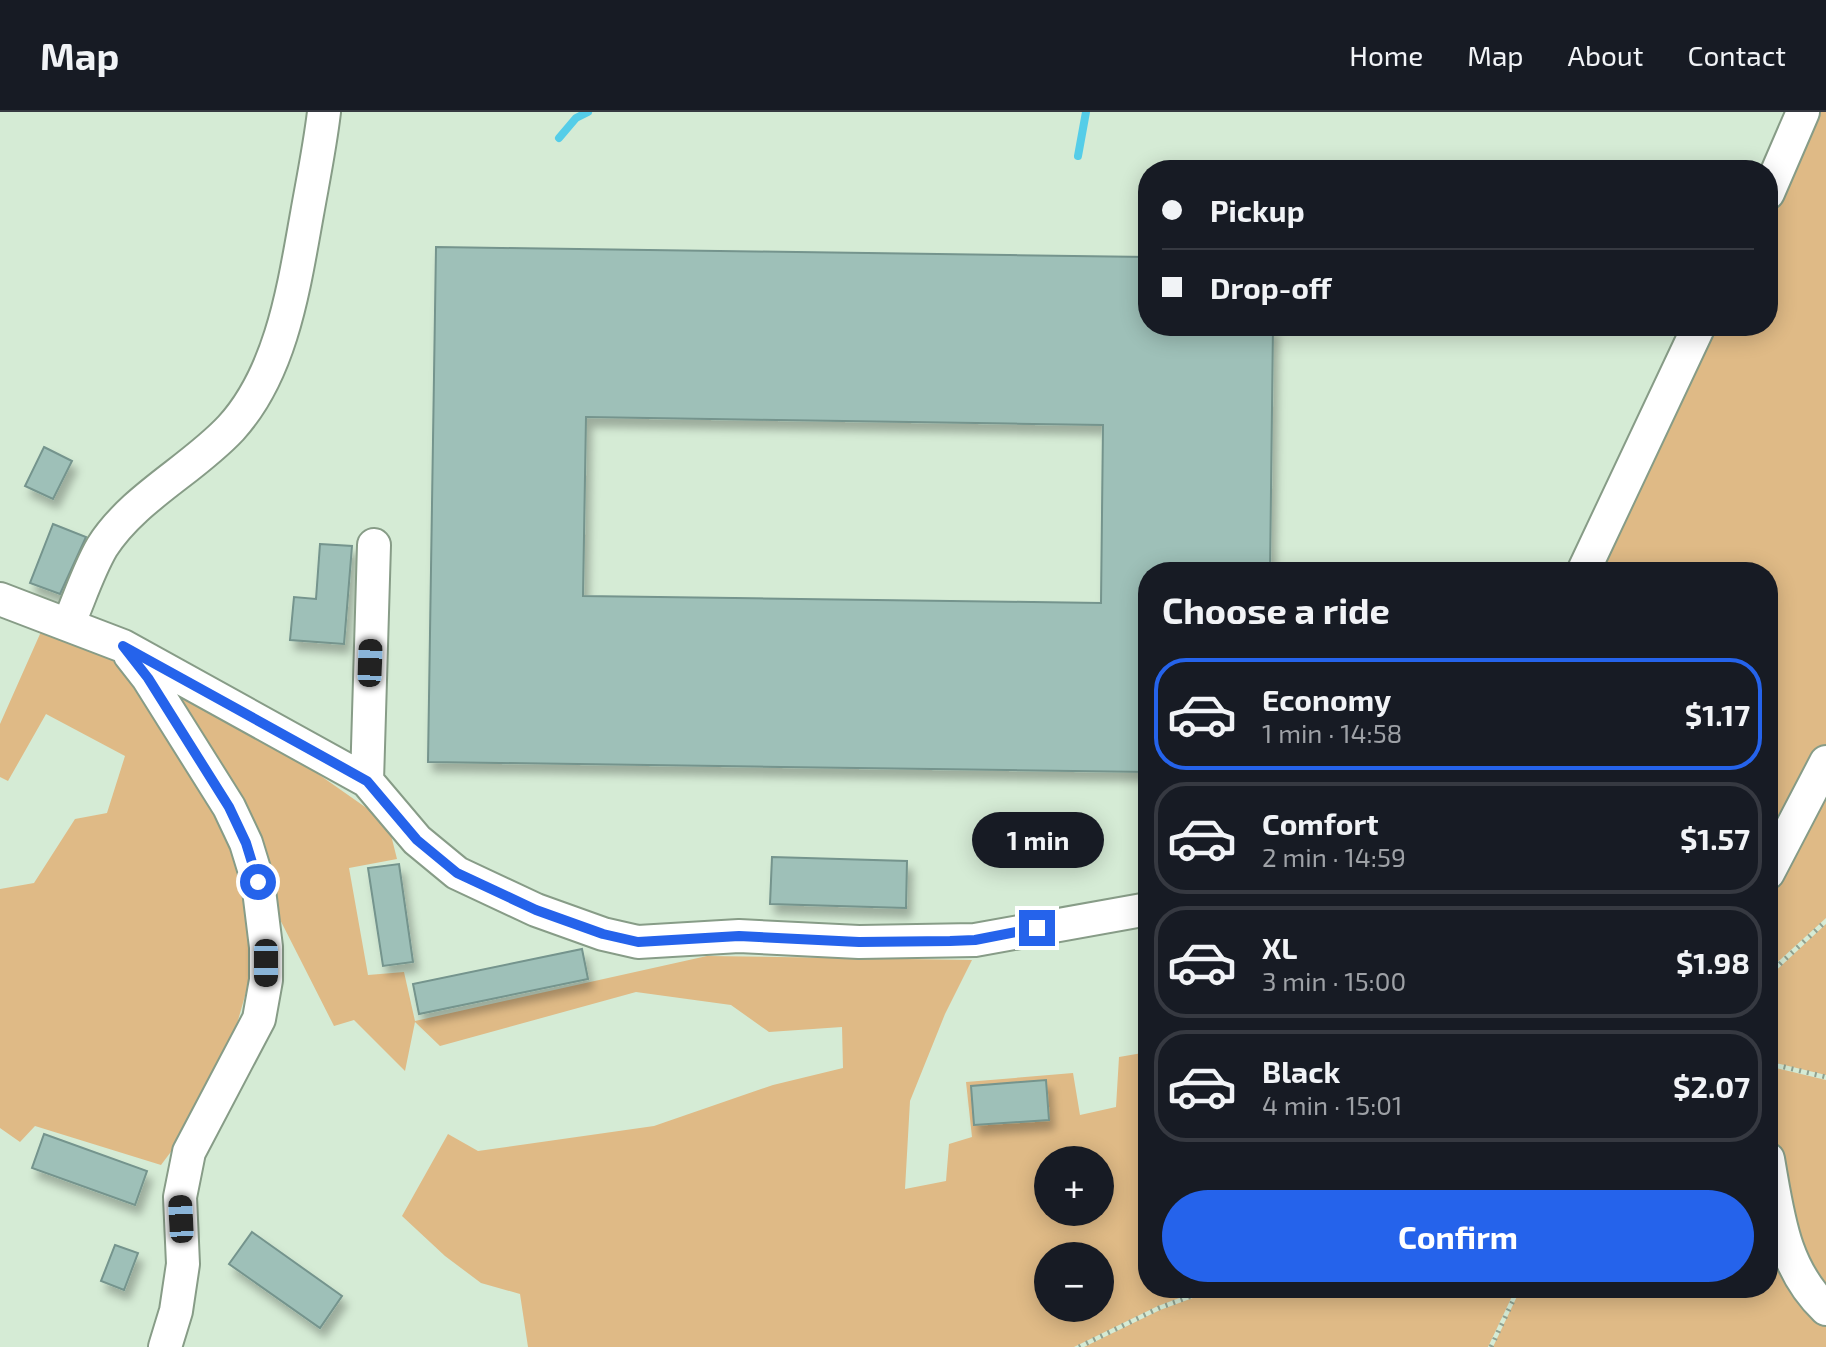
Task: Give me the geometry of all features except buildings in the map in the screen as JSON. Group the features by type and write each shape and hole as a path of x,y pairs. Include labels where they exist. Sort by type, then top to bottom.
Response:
{"street":[{"path":"68,625 102,547 148,498 231,428 251,401 268,368 296,274 324,112"},
{"path":"1778,170 1803,112"},
{"path":"1588,562 1694,336"},
{"path":"367,781 374,545"},
{"path":"0,599 123,646 367,781 417,840 457,873 536,910 603,934 638,942 739,936 859,942 975,940 1138,911"},
{"path":"123,646 148,678 229,807 246,843 258,882 266,947 266,980 259,1019 189,1152 180,1197 183,1264 176,1311 165,1347"},
{"path":"1778,854 1826,762"},
{"path":"1778,1208 1787,1252 1805,1285 1826,1309"}],"path":[{"path":"1778,966 1826,921"},
{"path":"1778,1065 1826,1077"},
{"path":"1079,1347 1186,1298"},
{"path":"1491,1347 1514,1298"}],"shaded area":[{"path":"1811,112 1826,112 1826,744 1778,836 1778,562 1602,562 1709,336 1778,336 1778,188"},
{"path":"44,625 119,653 227,817 247,872 252,971 235,1031 188,1129 161,1165 35,1126 20,1142 0,1128 0,889 34,883 75,819 107,813 125,756 46,714 8,781 0,777 0,724"},
{"path":"164,676 301,762 388,823 397,859 349,868 368,975 404,972 415,1021 707,956 972,960 945,1014 910,1101 905,1189 946,1181 949,1144 972,1137 966,1082 1073,1073 1080,1115 1116,1107 1119,1057 1138,1054 1138,1298 1179,1298 1074,1347 528,1347 520,1294 481,1283 445,1256 402,1216 448,1134 478,1151 654,1126 773,1085 843,1068 842,1027 769,1032 731,1005 636,992 440,1046 415,1022 405,1071 354,1020 334,1026 263,886"},
{"path":"1826,786 1826,918 1778,962 1778,870"},
{"path":"1826,924 1826,1075 1778,1063 1778,969"},
{"path":"1778,1068 1826,1080 1826,1296 1793,1236 1778,1154"},
{"path":"1778,1238 1826,1319 1826,1347 1493,1347 1516,1298 1778,1298"},
{"path":"1193,1298 1511,1298 1488,1347 1084,1347 1160,1310"}],"waterway":[{"path":"559,138 576,118 588,112"},
{"path":"1078,156 1086,112"}],"route":[{"path":"258,882 246,843 229,807 148,678 123,646 367,781 417,840 457,873 536,910 603,934 638,942 739,936 859,942 950,941 975,940 1037,928"}]}
